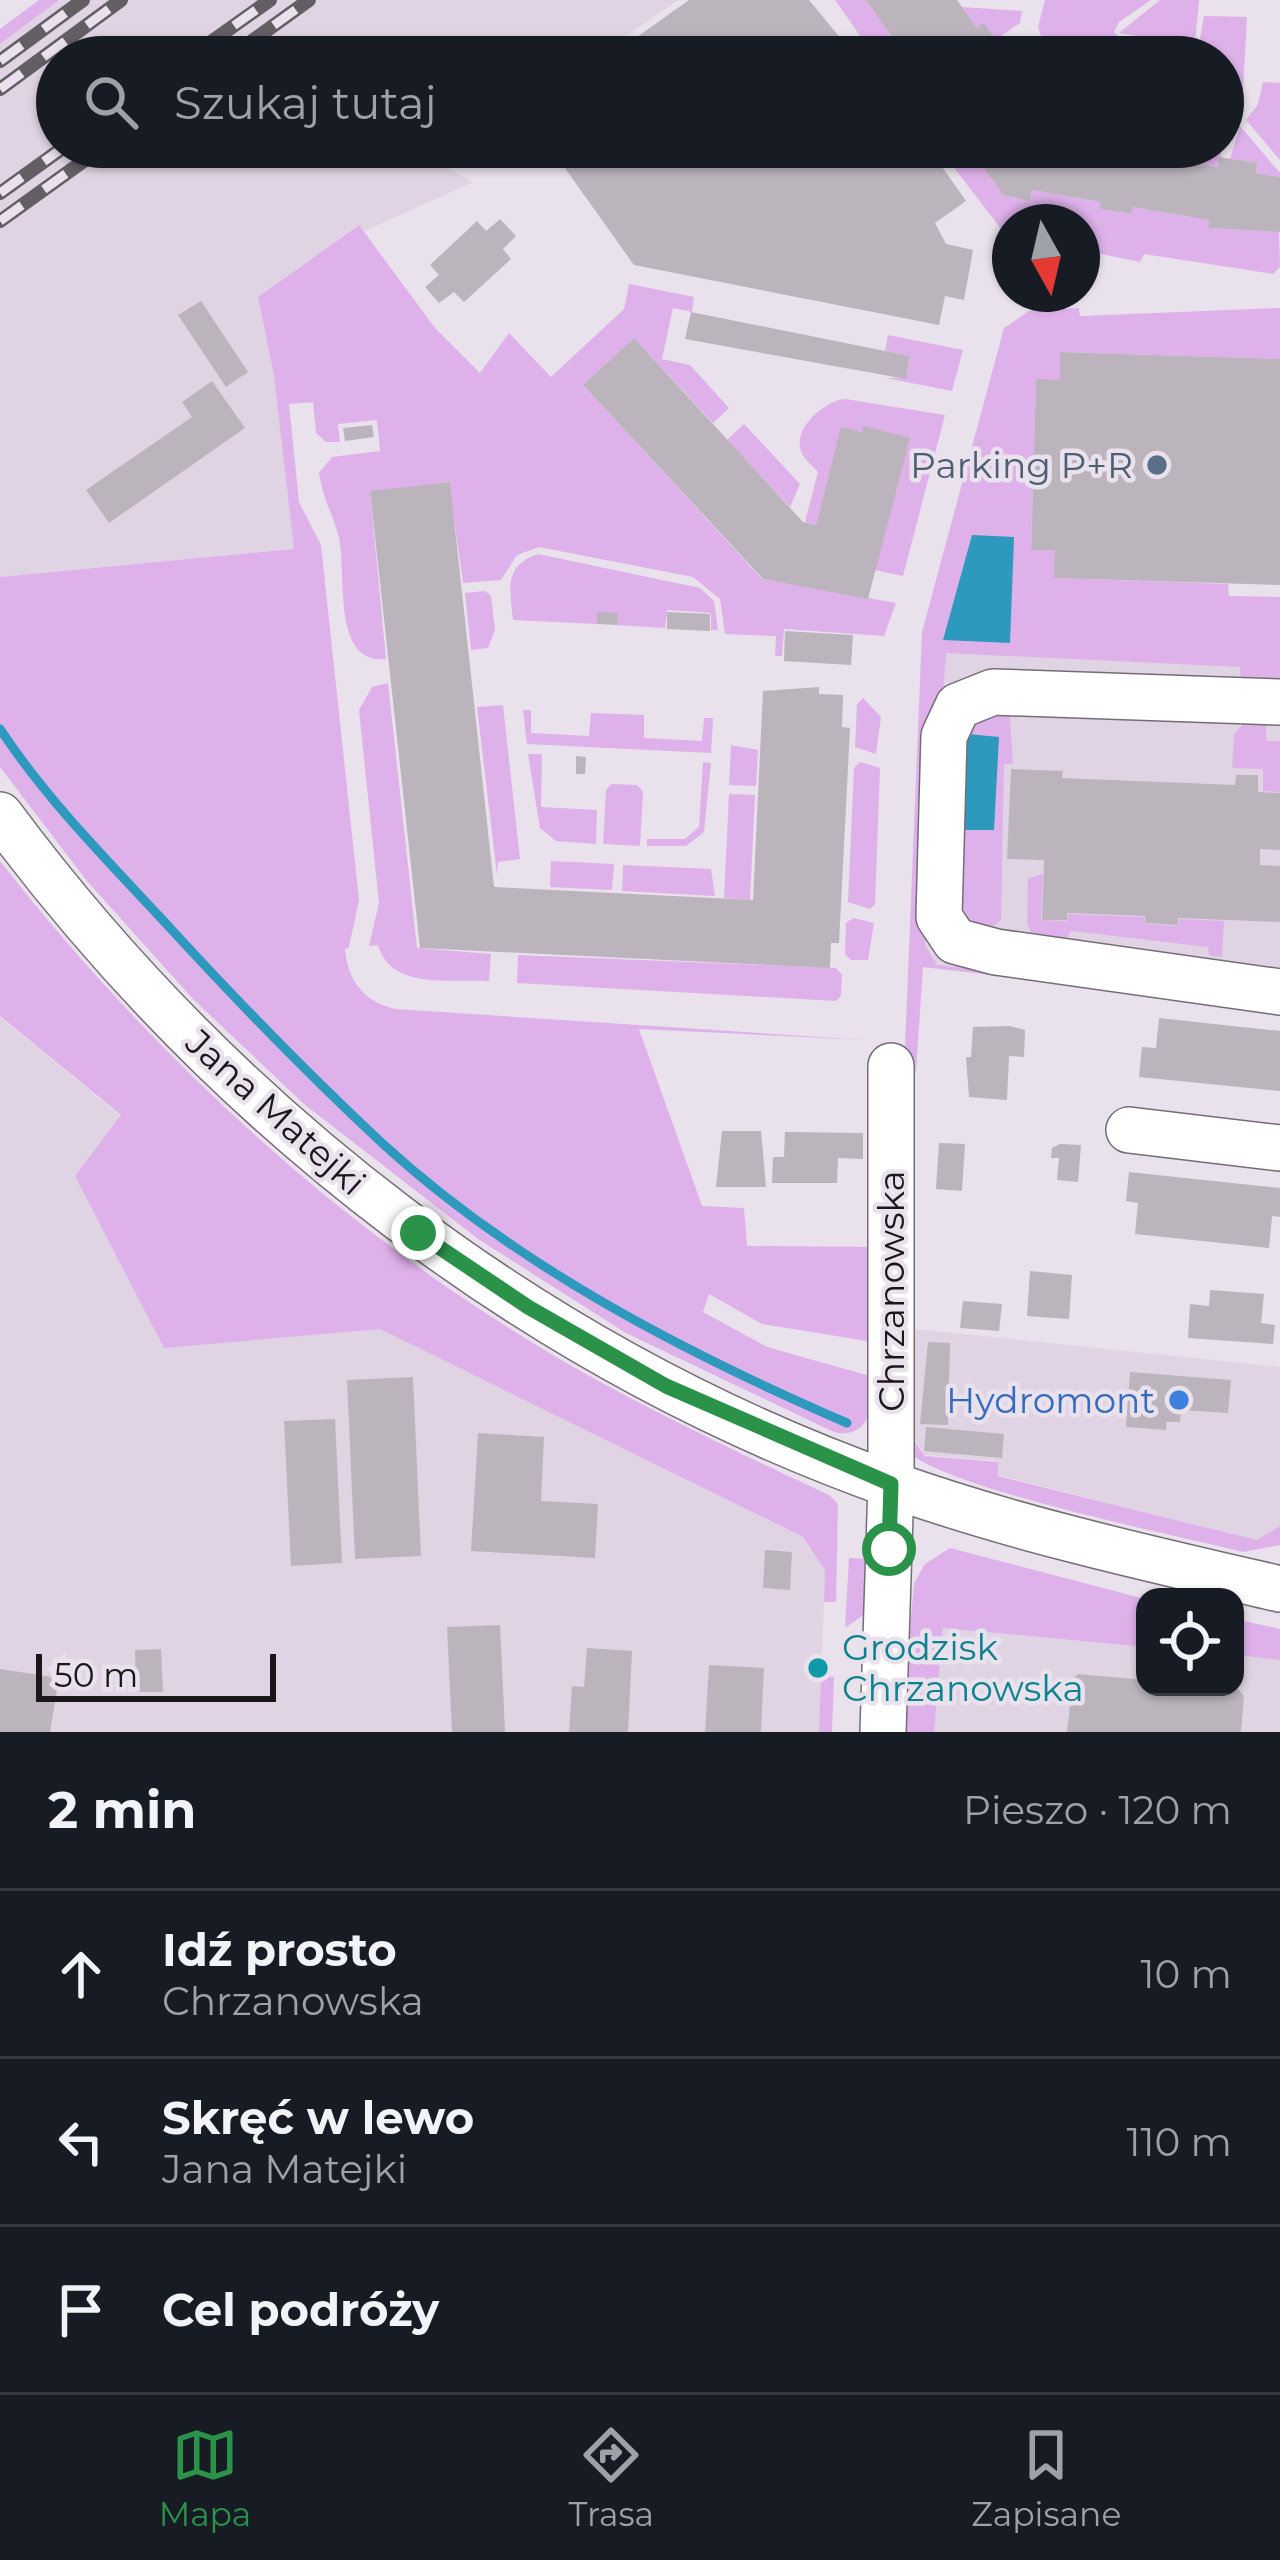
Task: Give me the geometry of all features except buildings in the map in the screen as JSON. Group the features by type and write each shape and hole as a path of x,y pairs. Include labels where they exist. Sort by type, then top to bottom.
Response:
{"street":[{"path":"1280,701 992,692 958,706 944,736 940,917 955,941 996,952 1280,992"},
{"name":"Jana Matejki","path":"0,815 111,953 201,1048 308,1145 418,1233 528,1307 666,1386 891,1484 1102,1548 1280,1589"},
{"name":"Chrzanowska","path":"883,1732 891,1484 891,1066"},
{"path":"1130,1130 1280,1148"}],"shaded area":[{"path":"39,0 59,0 0,44 0,29"},
{"path":"59,0 678,0 626,36 36,36 36,168 447,168 473,182 365,231 358,225 258,297 274,376 294,549 0,577 0,44"},
{"path":"835,0 866,0 891,36 860,36"},
{"path":"1045,0 1151,0 1119,22 1114,32 1118,36 1041,36 1038,27"},
{"path":"1160,0 1199,0 1196,36 1119,33"},
{"path":"962,7 1022,11 1020,23 1001,36 992,36 984,24 977,28"},
{"path":"1204,16 1247,17 1244,72 1244,36 1200,36"},
{"path":"1263,82 1280,83 1280,160 1246,120 1258,104"},
{"path":"1244,131 1280,177 1256,173 1257,163 1244,161"},
{"path":"954,168 984,168 1003,195 1030,201 1032,190 1101,202 1101,209 1130,214 1132,207 1209,220 1208,228 1279,232 1280,267 1273,274 1144,254 1140,262 1100,254 1100,204 992,204 992,217"},
{"path":"359,225 435,328 480,373 509,333 551,377 624,309 629,284 694,297 692,312 673,308 662,359 690,365 729,408 713,423 634,338 583,385 762,579 896,603 884,636 784,629 782,656 775,656 776,636 725,634 720,599 693,577 539,547 517,555 501,580 463,583 449,482 370,492 386,659 369,657 349,633 339,538 319,473 332,457 380,451 377,420 338,424 340,442 326,442 316,433 313,402 289,404 299,502 321,545 359,900 345,949 354,980 374,1001 395,1009 865,1040 639,1029 702,1206 744,1208 747,1246 871,1247 873,1342 762,1324 709,1294 703,1312 767,1347 870,1376 871,1408 855,1431 834,1432 626,1333 478,1239 304,1104 193,999 87,881 0,767 0,577 294,549 274,376 258,297"},
{"path":"1280,308 1280,359 1061,352 1060,380 1036,380 1031,549 1055,550 1055,578 1228,584 1229,596 1280,597 1280,687 1241,684 1240,667 946,653 925,945 937,965 1280,1001 1192,998 923,967 916,1071 904,1071 922,632 1004,328 1028,312 1080,312 1080,316"},
{"path":"888,335 963,350 952,391 886,378 906,378 910,356 885,351"},
{"path":"845,399 945,415 903,576 875,570 862,432 842,428 816,525 805,522 818,472 802,454 800,439 814,415"},
{"path":"744,424 800,484 790,507 727,440"},
{"path":"538,554 700,588 714,601 718,630 711,630 711,613 667,610 665,628 617,625 617,614 598,613 597,624 513,620 510,589 514,572"},
{"path":"485,591 491,596 495,630 488,648 471,650 465,593"},
{"path":"938,650 1280,665 1280,1007 923,967"},
{"path":"388,683 417,948 491,954 489,981 408,976 385,959 378,945 369,946 379,903 359,710 372,687"},
{"path":"863,698 881,717 876,754 855,747 857,704"},
{"path":"503,705 520,859 498,862 497,875 477,707"},
{"path":"523,710 531,710 531,733 589,736 591,713 644,715 644,738 702,741 704,718 713,718 711,753 527,744"},
{"path":"996,710 1010,717 1013,764 1004,764 1001,920 986,932 961,927 960,731"},
{"path":"1246,721 1266,722 1266,741 1280,741 1280,792 1263,791 1263,769 1232,768 1234,734"},
{"path":"731,745 758,750 756,786 729,785"},
{"path":"528,754 542,754 541,807 597,810 596,844 556,841 540,828"},
{"path":"703,762 711,763 704,832 686,846 647,846 647,839 685,839 699,827"},
{"path":"860,762 880,768 875,904 870,909 848,902 854,768"},
{"path":"611,784 637,785 643,792 640,846 603,844 606,790"},
{"path":"729,794 755,795 750,900 724,898"},
{"path":"0,861 58,933 184,1068 250,1131 393,1248 580,1371 829,1495 838,1504 836,1602 824,1602 825,1570 803,1537 380,1329 164,1348 75,1176 121,1115 0,1016"},
{"path":"551,861 614,864 612,890 550,887"},
{"path":"623,865 711,869 715,896 622,891"},
{"path":"1043,874 1041,920 1067,921 1068,914 1144,917 1145,924 1178,926 1179,919 1224,921 1222,957 1209,955 1208,947 1071,931 1065,940 1035,940 1027,924 1028,879"},
{"path":"853,918 874,923 868,960 851,960 845,954 846,923"},
{"path":"518,955 836,968 842,975 841,996 836,1001 517,983"},
{"path":"0,1017 380,1329 803,1537 825,1570 822,1661 814,1662 814,1674 821,1676 819,1732 0,1732"},
{"path":"899,1327 914,1330 912,1438 925,1456 998,1462 998,1476 1257,1540 1280,1526 1280,1545 1243,1552 1011,1495 928,1464 905,1449"},
{"path":"915,1329 1280,1367 1280,1526 1258,1540 997,1475 998,1461 925,1455 913,1437"},
{"path":"950,1548 1136,1597 1136,1646 943,1628 934,1732 901,1732 914,1583 925,1564"},
{"path":"849,1558 869,1559 868,1612 845,1628"},
{"path":"1244,1621 1280,1629 1280,1660 1244,1656"},
{"path":"943,1628 1136,1646 1136,1696 1244,1696 1244,1656 1280,1660 1280,1732 934,1732"},
{"path":"821,1676 834,1677 832,1732 819,1732"}],"water":[{"path":"972,535 1014,537 1010,643 943,640"},
{"path":"968,734 999,737 994,830 961,830"}],"waterway":[{"path":"0,729 60,808 222,984 382,1143 433,1187 603,1302 847,1423"}],"railway":[{"path":"0,61 83,0"},
{"path":"72,36 121,0"},
{"path":"219,36 270,0"},
{"path":"259,36 309,0"},
{"path":"0,89 36,63"},
{"path":"0,193 36,167"},
{"path":"0,221 74,168"}],"place":[{"name":"Parking P+R","path":"1157,465"},
{"name":"Hydromont","path":"1179,1400"},
{"name":"Grodzisk Chrzanowska","path":"818,1668"}],"route":[{"path":"418,1233 528,1307 666,1386 891,1484 889,1549"}]}
